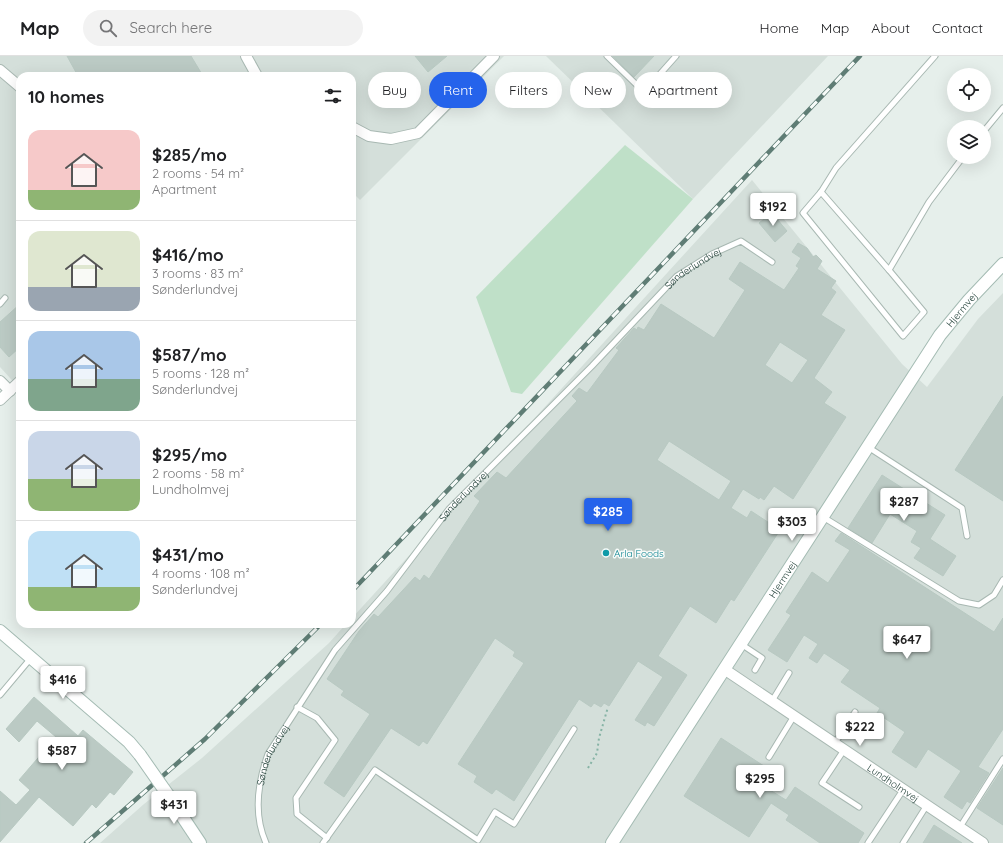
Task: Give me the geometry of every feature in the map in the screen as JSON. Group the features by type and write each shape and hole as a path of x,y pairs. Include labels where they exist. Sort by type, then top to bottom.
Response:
{"street":[{"path":"246,56 255,72"},
{"path":"356,129 369,136 391,139 418,133 494,56"},
{"path":"0,70 16,84"},
{"name":"Hjermvej","path":"612,843 940,335 1003,264"},
{"path":"0,381 10,391"},
{"path":"0,400 16,385"},
{"path":"0,631 129,742 140,755 200,843"},
{"name":"Lundholmvej","path":"724,669 983,843"}],"lane":[{"path":"606,56 644,92 676,56"},
{"path":"821,192 924,312 903,336 803,213 821,192 836,168 935,56"},
{"path":"991,123 1003,108"},
{"path":"889,270 929,202 958,164"},
{"name":"Sønderlundvej","path":"356,627 387,591 449,509 592,366 677,276 712,254 741,241 772,262"},
{"path":"0,304 5,298"},
{"path":"868,447 962,508 967,536"},
{"path":"823,516 959,601 979,605 994,595 1003,580"},
{"name":"Sønderlundvej","path":"266,843 260,825 258,789 262,770 271,748 297,706 336,650 355,628"},
{"path":"740,644 762,658 756,670"},
{"path":"0,695 31,658"},
{"path":"772,701 789,673"},
{"path":"297,706 317,718 335,740 296,798 297,814 327,838"},
{"path":"835,743 855,712"},
{"path":"769,757 794,716"},
{"path":"323,843 375,770 478,840 495,812 514,824 574,729"},
{"path":"844,750 822,783 859,807"},
{"path":"960,827 1003,759"},
{"path":"868,843 903,790"},
{"path":"903,843 928,806"}],"path":[{"path":"588,768 597,753 598,738 608,707"}],"shaded area":[{"path":"0,56 504,56 487,73 429,72 429,108 452,108 360,200 356,196 356,72 16,72 16,385 0,367"},
{"path":"546,56 828,56 693,199 599,108 626,108 626,72 570,72 570,79"},
{"path":"752,180 902,364 927,387 978,319 1003,293 1003,843 100,843 144,804 202,758 329,643 342,628 356,628 356,614"}],"green space":[{"path":"625,145 693,199 522,394 511,392 476,297"}],"building":[{"path":"67,56 191,56 201,72 76,72"},
{"path":"415,56 447,56 428,72"},
{"path":"613,56 654,56 639,72 634,72 634,77"},
{"path":"772,213 787,231 775,242 759,223"},
{"name":"Arla Foods","path":"798,243 807,248 813,257 816,255 822,261 817,269 836,281 831,288 836,292 821,315 845,330 814,378 832,392 824,403 846,417 793,499 774,486 764,500 760,497 759,499 743,489 731,508 747,518 751,511 780,530 734,601 731,599 716,623 690,606 658,656 687,675 654,726 647,722 645,726 635,720 663,677 638,661 609,706 604,703 601,707 594,703 591,707 579,699 514,801 496,789 492,794 474,782 477,776 458,764 524,663 513,656 515,652 495,638 427,744 423,741 419,746 391,728 344,797 324,783 370,714 341,695 344,691 327,679 359,631 374,614 378,617 415,577 420,581 424,575 429,579 480,501 474,496 497,472 506,478 577,401 572,396 579,388 587,393 619,350 616,348 634,328 637,330 638,327 644,330 661,304 714,338 745,290 729,279 740,262 784,290 799,268 796,266 801,258 792,252","holes":["780,342 808,360 792,383 765,365","669,441 731,481 719,500 657,460"]},
{"path":"16,308 16,351 9,357 0,347 0,322"},
{"path":"1003,396 1003,501 955,470"},
{"path":"882,475 945,515 930,539 956,556 943,576 914,558 921,548 911,542 917,531 890,514 872,543 848,528"},
{"path":"841,533 994,632 1003,618 1003,729 978,767 989,773 970,803 967,801 962,809 944,797 961,771 928,749 916,768 892,752 905,732 877,713 880,708 841,682 850,670 824,653 817,663 809,658 818,644 804,635 787,662 768,650 791,615 786,612 812,572 828,583 850,550 835,541"},
{"path":"34,697 78,736 83,730 133,772 114,795 110,792 96,808 92,804 73,826 39,797 0,842 0,791 16,805 30,790 19,780 56,737 37,721 19,742 6,729"},
{"path":"721,738 767,768 757,782 786,800 795,787 864,833 858,843 820,843 786,820 789,815 771,803 749,837 684,796"},
{"path":"1003,768 1003,825 977,808"},
{"path":"934,825 962,843 923,843"}],"railway":[{"path":"356,587 860,56"},
{"path":"86,843 205,739 317,628"}],"place":[{"name":"Arla Foods","path":"606,553"}]}
